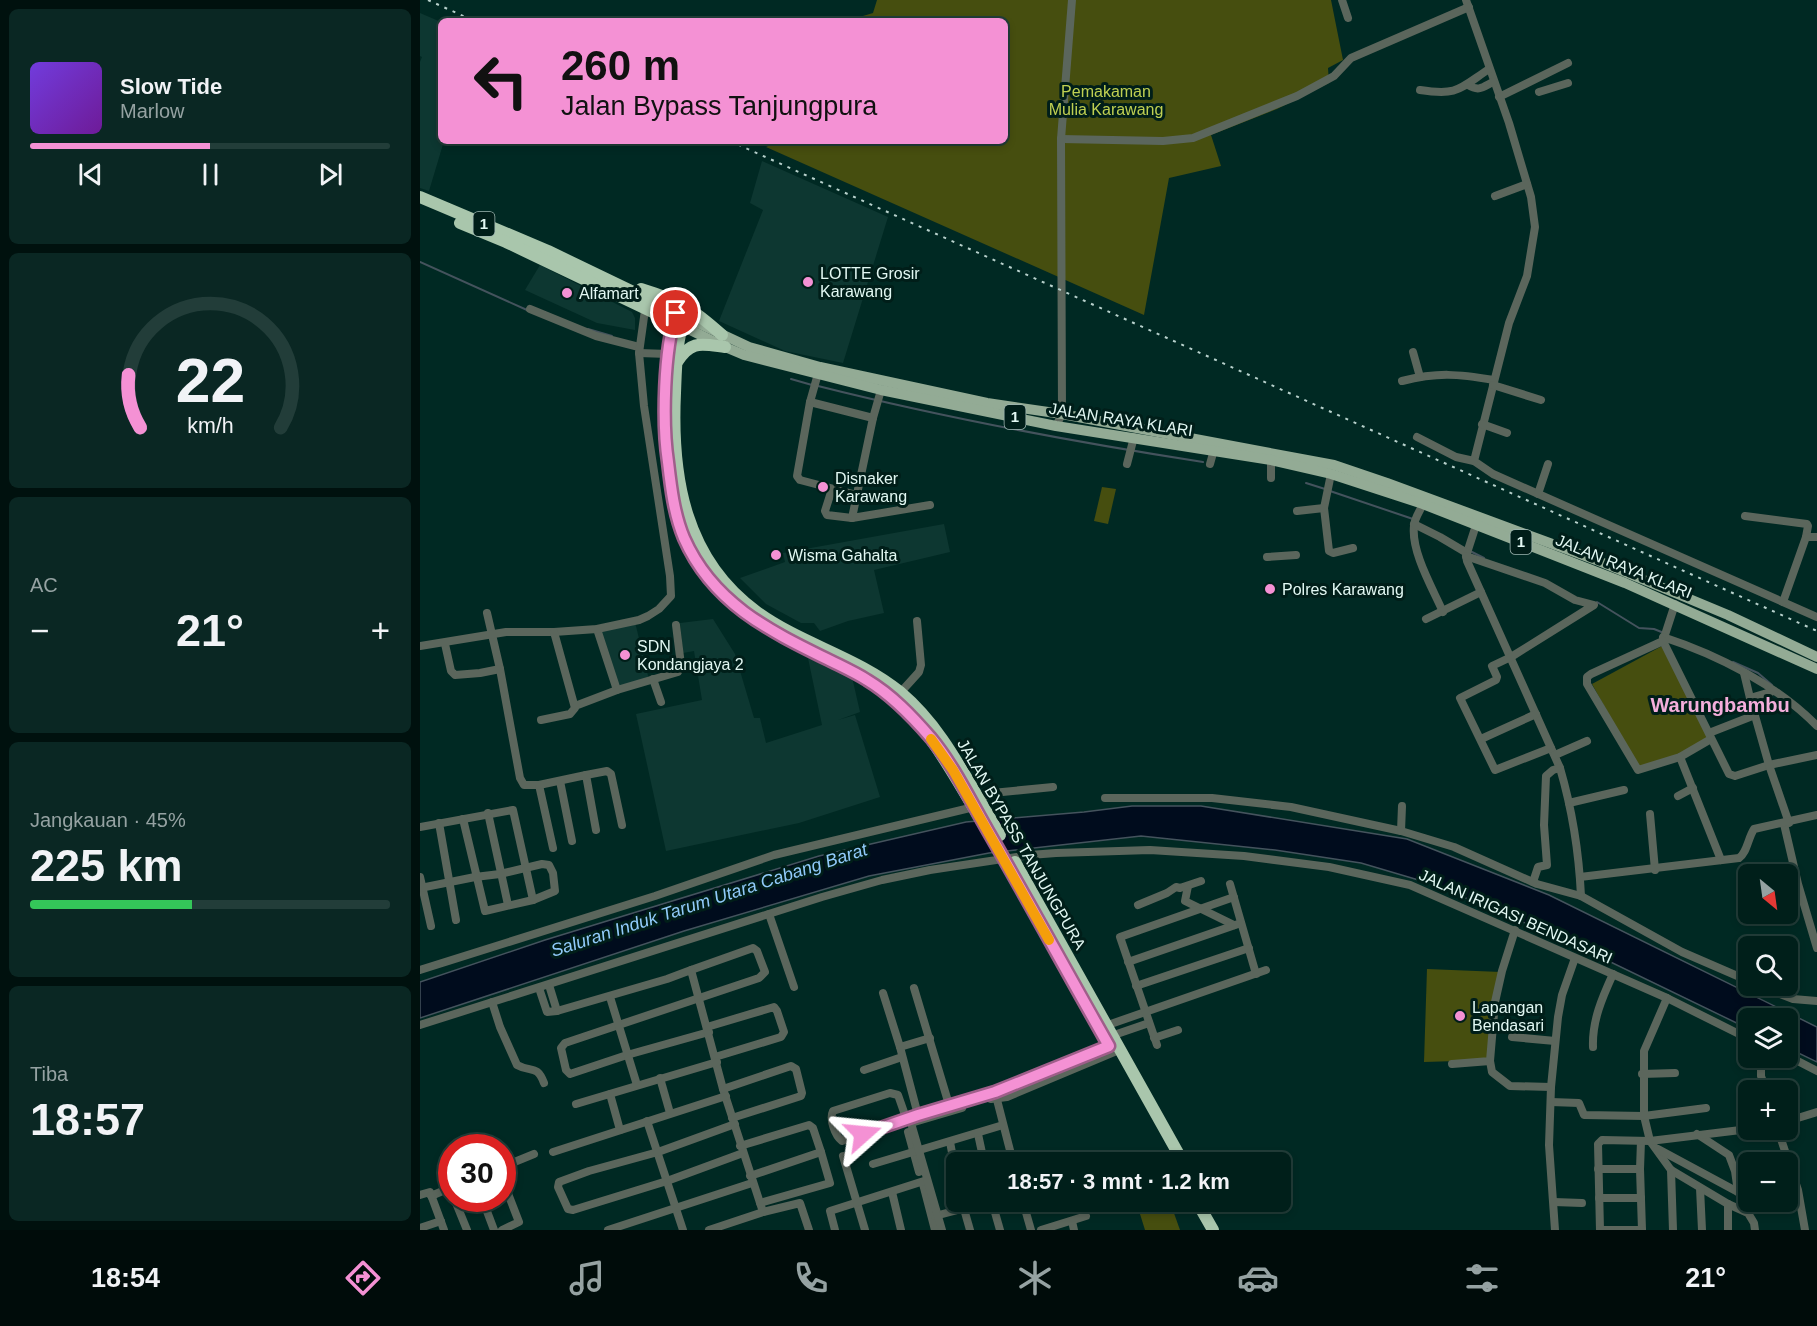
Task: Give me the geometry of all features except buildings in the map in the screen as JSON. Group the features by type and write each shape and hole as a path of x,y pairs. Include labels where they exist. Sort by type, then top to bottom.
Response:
{"highway":[{"name":"JALAN RAYA KLARI","path":"420,197 606,277 679,320"},
{"name":"JALAN RAYA KLARI","path":"420,206 506,242 648,311 679,320"},
{"path":"606,277 667,296 683,304 699,314 724,341"},
{"path":"648,311 661,324 672,358 692,345 724,341"},
{"name":"JALAN BYPASS TANJUNGPURA","path":"679,320 672,358 665,430 673,499 684,537 705,573 731,602 750,618 776,634 867,679 893,698 933,740 980,808"},
{"name":"JALAN BYPASS TANJUNGPURA","path":"672,358 674,412 683,507 694,536 713,569 729,588 759,614 874,674 900,693 943,738 1112,1042 1177,1152"},
{"name":"JALAN BYPASS TANJUNGPURA","path":"1011,863 1112,1042 1171,1152"},
{"path":"1203,1212 1213,1230"},
{"path":"1210,1212 1220,1230"}],"main road":[{"name":"JALAN RAYA KLARI","path":"679,320 724,341 749,347 817,377 879,396 1212,454"},
{"name":"JALAN RAYA KLARI","path":"817,377 1062,414 1212,454 1271,467 1331,474 1596,560 1778,644 1817,669"},
{"name":"JALAN RAYA KLARI","path":"1271,467 1334,465 1477,521 1675,604 1817,657"}],"street":[{"path":"1056,426 1062,414 1061,139 1072,0"},
{"path":"1342,0 1348,18"},
{"path":"1061,139 1163,141 1194,138 1298,96 1334,76 1351,58 1467,3 1509,123 1534,216 1534,240 1527,276 1509,323 1474,461"},
{"path":"1499,97 1568,63"},
{"path":"1420,90 1449,93 1468,85 1489,69"},
{"path":"1534,78 1540,95 1568,83"},
{"path":"1468,85 1480,89 1493,82"},
{"path":"1495,195 1527,184"},
{"path":"530,309 596,336 672,358"},
{"path":"420,646 529,631 597,629 648,616 659,609 671,596 670,576 644,406 639,350 648,311"},
{"path":"1413,352 1420,376"},
{"path":"1402,381 1420,376 1455,374 1493,383 1542,400"},
{"path":"817,377 796,474 800,480 857,495"},
{"path":"852,518 879,396"},
{"path":"810,402 873,418"},
{"path":"1482,424 1508,433"},
{"path":"1417,437 1456,457 1474,461 1494,474 1538,494 1817,617"},
{"path":"1128,461 1133,442"},
{"path":"1538,494 1548,464"},
{"path":"1331,474 1324,508 1329,551 1333,553 1353,548"},
{"path":"832,489 825,512 827,515 852,518 930,505"},
{"path":"1423,504 1415,521 1421,561 1443,612"},
{"path":"1296,511 1324,508"},
{"path":"1745,516 1807,524 1808,526 1783,602"},
{"path":"1415,521 1440,537 1545,583 1575,600 1594,605 1492,667 1497,677 1496,680 1460,698 1495,770 1587,741"},
{"path":"1477,521 1468,550 1481,592 1560,768 1569,802 1581,896"},
{"path":"1806,537 1817,537"},
{"path":"1267,557 1296,555"},
{"path":"1426,619 1481,592"},
{"path":"1675,604 1664,636 1591,674 1586,680 1636,769 1640,771 1680,757 1710,736 1755,715"},
{"path":"487,613 520,777 524,784 539,785 606,771 611,774 622,825"},
{"path":"900,693 917,675 921,665 917,621"},
{"path":"575,706 616,690 674,674 681,669 676,625"},
{"path":"597,629 616,690"},
{"path":"541,720 570,714 575,706 554,632"},
{"path":"1664,636 1744,673 1774,691 1817,726"},
{"path":"1664,636 1724,767 1732,776 1769,765 1817,755"},
{"path":"446,644 451,671 455,675 500,669"},
{"path":"1744,673 1786,823 1790,864"},
{"path":"653,680 661,702"},
{"path":"1750,698 1774,691"},
{"path":"1481,739 1536,714"},
{"path":"1680,757 1721,860"},
{"path":"1533,882 1538,866 1547,865 1544,825 1546,776 1560,768"},
{"path":"586,775 596,830"},
{"path":"560,781 572,841"},
{"path":"539,785 554,848"},
{"path":"420,970 655,896 774,855 980,808 992,793 1053,787"},
{"path":"1678,796 1694,788"},
{"path":"1569,802 1624,790"},
{"path":"1105,798 1212,798 1291,807 1401,831 1454,847 1533,882 1581,896 1682,952 1738,976"},
{"path":"1401,831 1402,806"},
{"path":"420,827 510,809 515,812 533,900"},
{"path":"488,813 508,905"},
{"path":"1650,814 1655,870"},
{"path":"1580,877 1655,870 1742,856 1748,838 1754,829 1817,815"},
{"path":"421,888 475,877 549,865 553,873 555,891 533,900 485,910 475,877 463,819"},
{"path":"439,823 456,920"},
{"name":"JALAN IRIGASI BENDASARI","path":"420,1025 882,880 930,870 1030,855 1150,850 1244,856 1329,867 1410,885 1667,998 1738,1034"},
{"path":"420,877 430,926"},
{"path":"1138,904 1167,893 1176,886 1180,888 1201,881"},
{"path":"1230,884 1238,924 1249,948 1256,974"},
{"path":"1188,886 1185,901 1238,924"},
{"path":"1798,896 1817,948"},
{"path":"1178,1030 1155,1041 1120,937 1234,897"},
{"path":"769,914 794,987"},
{"path":"1128,962 1238,924"},
{"path":"1515,930 1497,993 1490,1061 1492,1072 1510,1086 1551,1087"},
{"path":"539,988 549,1014 610,997 753,948 757,951 765,972 759,978 565,1043 561,1048 566,1070 570,1074 774,1007 784,1032 781,1037 576,1104"},
{"path":"1136,986 1249,948"},
{"path":"1555,1230 1549,1145 1551,1087 1562,995 1575,958"},
{"path":"691,970 724,1092 762,1208"},
{"path":"1112,1042 1145,1012 1266,970"},
{"path":"1593,1047 1595,1023 1612,974"},
{"path":"549,985 557,1011"},
{"path":"914,988 950,1108"},
{"path":"883,993 918,1115"},
{"path":"1785,996 1817,1001"},
{"path":"610,997 637,1085"},
{"path":"1667,998 1644,1051 1642,1074 1648,1143 1640,1168 1642,1230 1600,1230 1599,1142 1602,1140 1648,1143 1697,1134 1738,1130"},
{"path":"492,1002 517,1065 520,1068 537,1070 544,1083"},
{"path":"907,1119 996,1095 1007,1097 1149,1023"},
{"path":"1512,1037 1555,1041"},
{"path":"900,1047 930,1038"},
{"path":"864,1070 902,1057"},
{"path":"1452,1064 1490,1061"},
{"path":"1798,1061 1817,1071"},
{"path":"554,1152 670,1113 791,1066 796,1069 801,1096 658,1152 589,1171 559,1182 558,1187 570,1210 668,1181 742,1149 809,1125 813,1128 830,1183 798,1193 709,1230"},
{"path":"1642,1074 1675,1073"},
{"path":"660,1078 670,1113"},
{"path":"942,1230 935,1216 907,1119 895,1093 844,1107 831,1113 838,1139 842,1141 907,1119 918,1115 950,1108"},
{"path":"610,1094 620,1130"},
{"path":"996,1095 1010,1152"},
{"path":"1551,1102 1579,1103 1584,1115 1644,1116 1706,1108"},
{"path":"1798,1118 1817,1112"},
{"path":"647,1121 683,1230"},
{"path":"873,1164 1003,1125"},
{"path":"978,1134 982,1152"},
{"path":"1697,1134 1729,1155 1735,1171 1738,1191"},
{"path":"1781,1140 1798,1190 1805,1230"},
{"path":"950,1142 952,1152"},
{"path":"1648,1143 1671,1170 1728,1204 1748,1213 1755,1230"},
{"path":"1648,1143 1738,1191"},
{"path":"608,1230 676,1208 820,1152"},
{"path":"516,1161 534,1154"},
{"path":"843,1156 865,1230"},
{"path":"1598,1169 1640,1168"},
{"path":"1671,1170 1673,1230"},
{"path":"836,1230 830,1211 925,1181"},
{"path":"1700,1188 1702,1230"},
{"path":"420,1195 429,1191 444,1230"},
{"path":"892,1192 901,1230"},
{"path":"798,1193 809,1230"},
{"path":"431,1196 438,1194"},
{"path":"1599,1198 1641,1198"},
{"path":"1554,1202 1582,1203"},
{"path":"762,1208 800,1203"},
{"path":"1728,1204 1728,1230"},
{"path":"459,1212 466,1230"},
{"path":"487,1212 494,1230"},
{"path":"502,1230 519,1222 515,1212"},
{"path":"935,1216 946,1212"},
{"path":"965,1212 970,1230"},
{"path":"994,1212 1000,1230"},
{"path":"1026,1212 1031,1230"},
{"path":"935,1216 935,1230"},
{"path":"1043,1230 1073,1225 1086,1216"},
{"path":"420,1228 441,1221"}],"shaded area":[{"path":"420,13 438,21 438,144 443,144 429,191 420,188 420,62 422,57 420,56"},
{"path":"762,161 888,217 843,363 785,351 719,321 763,210 750,203"},
{"path":"540,265 632,312 635,318 635,330 597,323 525,290"},
{"path":"944,524 950,552 874,570 884,613 848,621 820,631 814,623 801,623 766,604 740,578 785,562 783,553"},
{"path":"713,619 735,654 754,718 760,718 766,743 822,725 808,658 852,677 860,712 838,720 855,715 880,797 799,823 666,851 636,714 702,700 694,651 683,653 680,623"},
{"name":"SDN Kondangjaya 2","path":"635,622 649,680 617,689 599,631"}],"green space":[{"name":"Pemakaman Mulia Karawang","path":"877,0 1331,0 1343,60 1328,68 1329,83 1277,109 1211,135 1221,166 1169,178 1144,315 766,147 772,144 1008,144 1008,18 856,18 873,13"},
{"path":"1102,487 1116,489 1108,524 1094,521"},
{"path":"1662,646 1711,739 1640,771 1592,684"},
{"name":"Lapangan Bendasari","path":"1427,969 1501,972 1490,1060 1424,1062"},
{"path":"1174,1212 1180,1230 1145,1230 1140,1214"}],"water":[{"name":"Saluran Induk Tarum Utara Cabang Barat","path":"1132,806 1201,806 1407,839 1549,895 1738,988 1738,996 1754,996 1778,1008 1738,1008 1738,1024 1561,938 1432,884 1361,863 1275,850 1141,836 989,853 869,876 684,931 420,1018 420,982 545,940 819,856 966,822"},
{"path":"1798,1018 1817,1027 1817,1062 1798,1053"}],"waterway":[{"path":"420,262 527,310"},
{"path":"588,329 612,336"},
{"path":"791,379 812,385"},
{"path":"818,386 914,409 1010,428 1203,462"},
{"path":"1306,483 1325,489"},
{"path":"1330,491 1413,519"},
{"path":"1470,551 1484,558"},
{"path":"1597,602 1639,628 1654,629 1664,633"},
{"path":"1733,662 1758,673 1772,685"}],"railway":[{"path":"428,0 467,18"},
{"path":"737,144 1817,631"}],"slow traffic":[{"path":"931,739 953,770 1049,940"}],"place":[{"name":"LOTTE Grosir Karawang","path":"808,282"},
{"name":"Alfamart","path":"567,293"},
{"name":"Disnaker Karawang","path":"823,487"},
{"name":"Wisma Gahalta","path":"776,555"},
{"name":"Polres Karawang","path":"1270,589"},
{"name":"SDN Kondangjaya 2","path":"625,655"},
{"name":"Lapangan Bendasari","path":"1460,1016"}],"district":[{"name":"Warungbambu","path":"1720,705"}],"route":[{"path":"676,313 668,354 665,430 673,499 684,537 694,555 717,587 750,618 776,634 867,679 893,698 933,740 953,770 1109,1046 995,1092 863,1134"}]}
